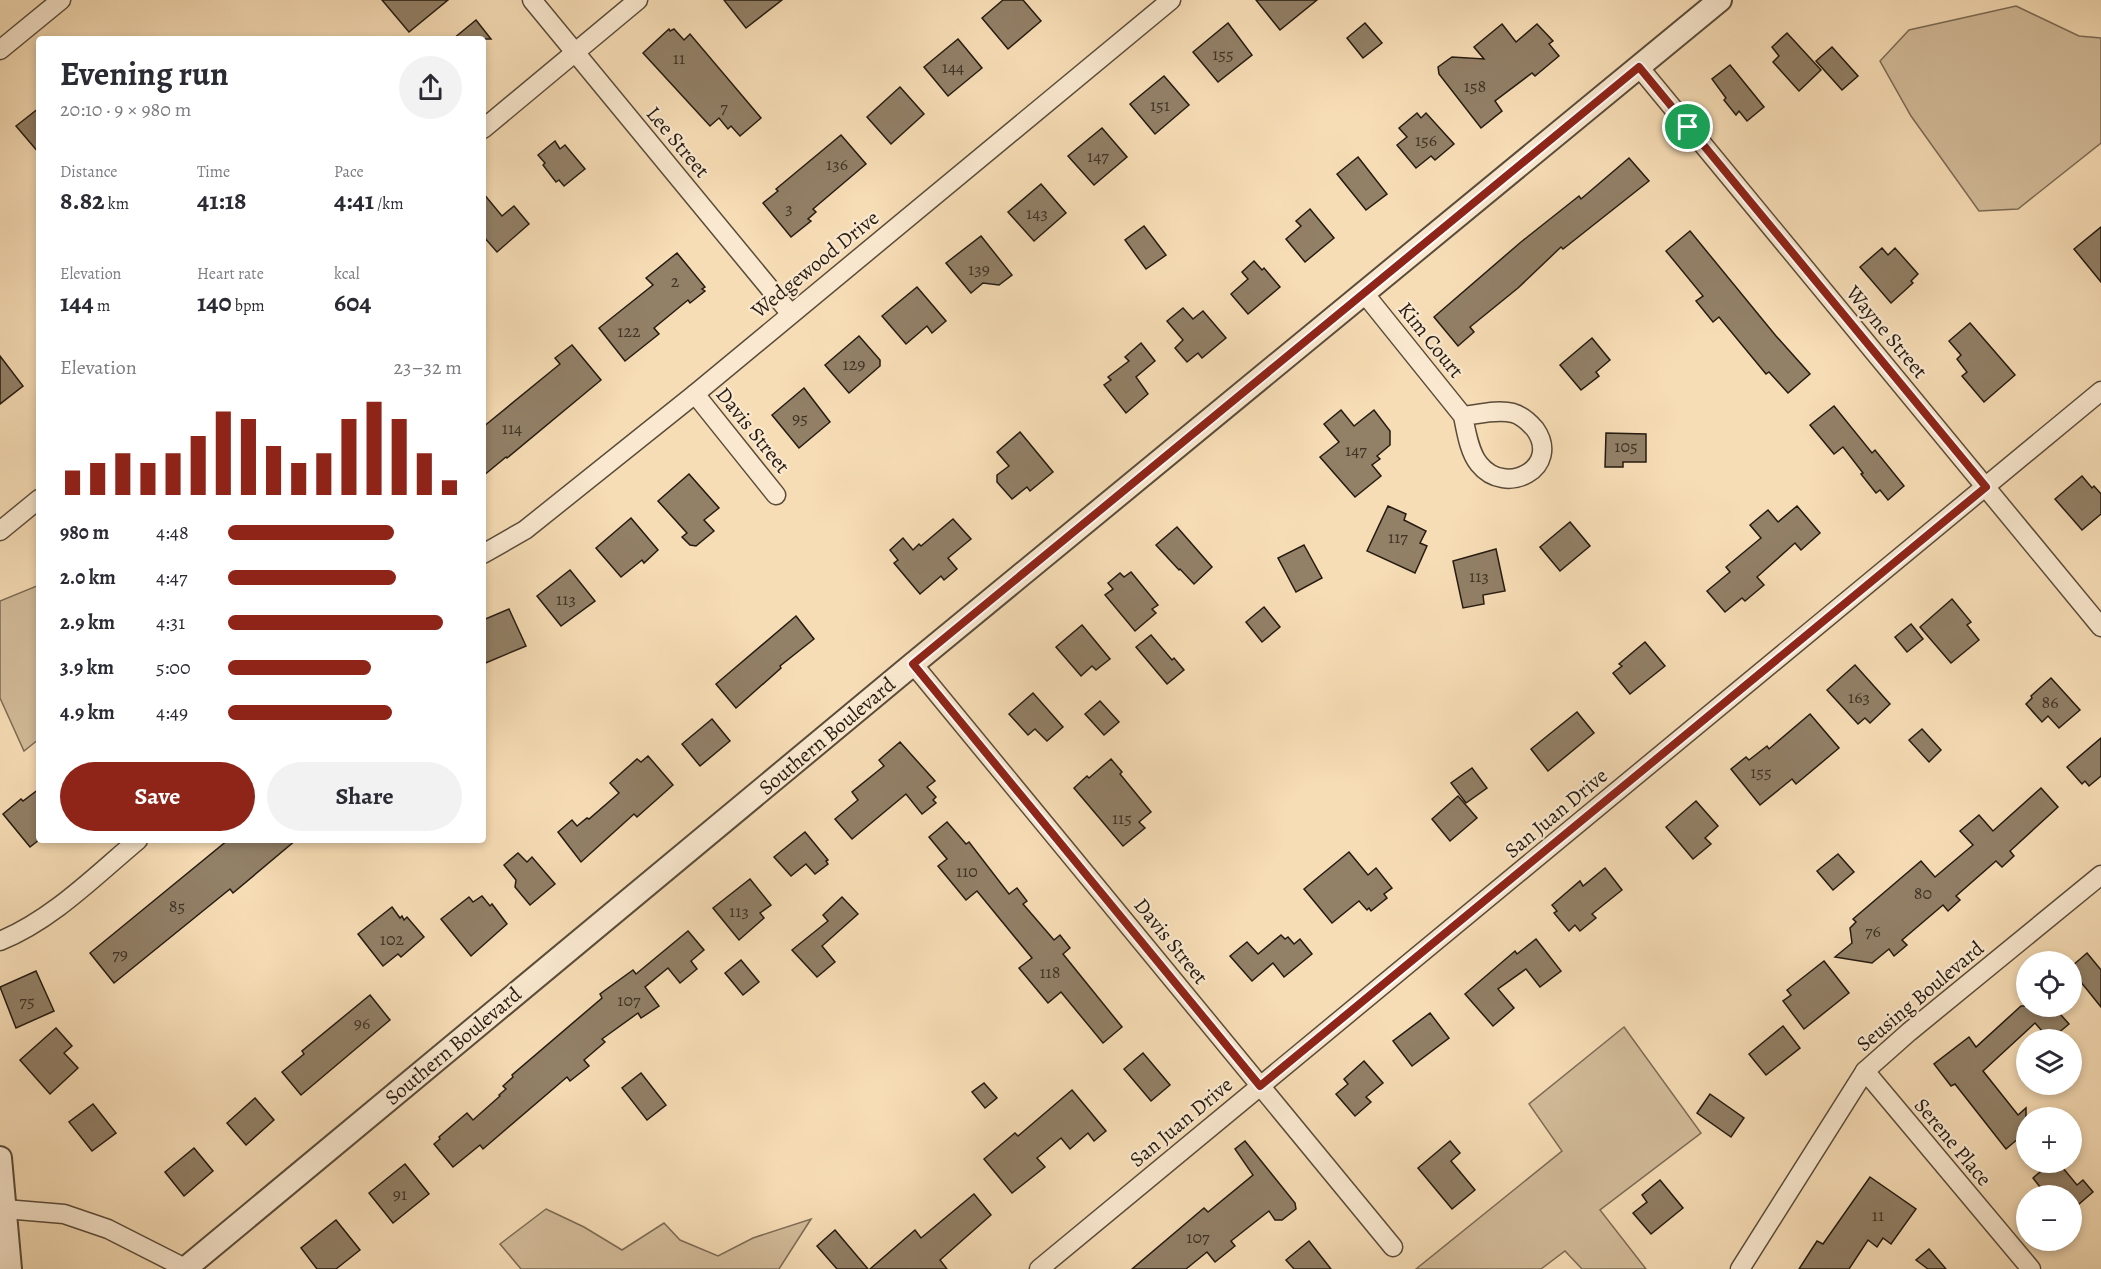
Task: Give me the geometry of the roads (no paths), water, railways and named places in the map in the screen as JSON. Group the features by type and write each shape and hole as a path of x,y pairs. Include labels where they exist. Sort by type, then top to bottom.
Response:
{"street":[{"path":"0,50 61,0"},
{"name":"Lee Street","path":"532,0 790,314"},
{"path":"486,126 638,0"},
{"name":"Wedgewood Drive","path":"486,552 525,530 694,394 1171,0"},
{"name":"Southern Boulevard","path":"187,1269 913,664 1720,0"},
{"name":"Wayne Street","path":"1639,67 2101,627"},
{"name":"Kim Court","path":"1364,293 1463,416 1478,463 1502,479 1516,478 1531,472 1541,459 1543,446 1538,433 1528,420 1513,413 1495,412 1463,416"},
{"name":"San Juan Drive","path":"1039,1269 2101,391"},
{"name":"Davis Street","path":"694,394 776,495"},
{"path":"0,531 36,501"},
{"name":"Davis Street","path":"913,664 1394,1247"},
{"path":"0,941 23,932 57,908 134,843"},
{"name":"Seusing Boulevard","path":"1740,1269 1865,1071 1909,1032 2101,875"},
{"name":"Serene Place","path":"1865,1071 2031,1269"},
{"path":"0,1158 10,1269"},
{"path":"5,1209 64,1214 108,1228 187,1269"}]}
